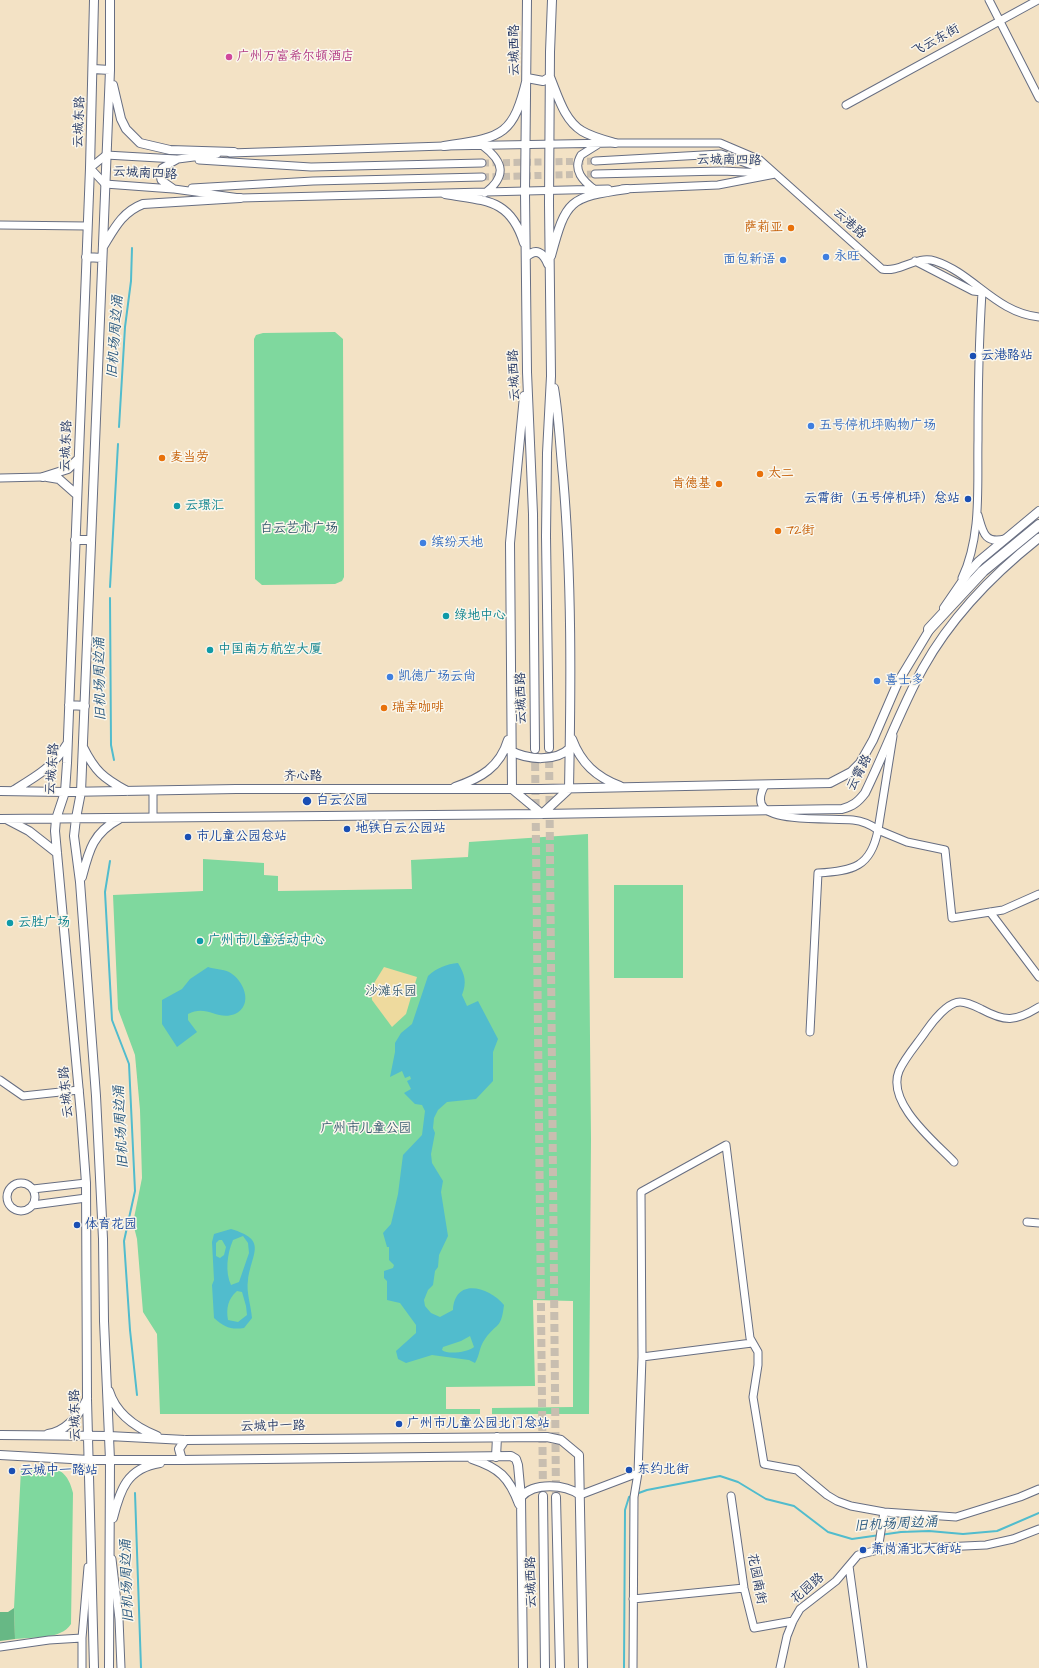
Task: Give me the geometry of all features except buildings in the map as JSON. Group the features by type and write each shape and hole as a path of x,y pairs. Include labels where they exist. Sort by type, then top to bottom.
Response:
{"highway":[{"path":"929,629 983,571 1039,525"}],"main road":[{"name":"云城东路","path":"94,0 90,168 76,494 68,743 65,792 56,819 55,831 86,1183 87,1399 94,1668"},
{"name":"云城东路","path":"109,1668 110,1460 100,1172 80,882 74,836 81,792 85,706 104,184 110,70 110,0"},
{"name":"云城西路","path":"527,0 527,146 525,192 527,372 533,514 535,749"},
{"name":"云城西路","path":"549,748 546,536 547,454 551,376 549,146 552,0"},
{"path":"93,69 110,70 121,119 126,129 140,143 170,150 234,152"},
{"path":"444,146 486,139 502,132 513,120 521,105 527,78 543,81 550,78 563,110 574,126 588,134 615,143"},
{"path":"549,267 561,219 570,206 591,194 627,189"},
{"path":"445,194 486,201 496,204 508,212 518,228 524,242 526,257 534,251 538,252 543,255 549,267"},
{"path":"102,248 123,216 142,204 240,198"},
{"path":"86,257 102,258"},
{"path":"527,372 518,447 510,544 510,732 512,789 542,814"},
{"path":"3,819 542,814 569,789 570,748 567,522 557,412 551,376"},
{"path":"43,476 68,469 78,459"},
{"path":"43,476 59,479 76,494"},
{"name":"云霄路","path":"541,789 765,786 830,783 851,772 867,751 898,682 929,629 968,573 979,561 1039,511"},
{"name":"云霄路","path":"542,814 768,811 842,809 852,806 859,802 865,792 922,669 959,614 988,581 1039,538"},
{"path":"75,540 91,540"},
{"path":"69,705 85,706"},
{"path":"448,789 472,781 495,766 504,754 510,732"},
{"path":"570,735 581,759 595,773 623,786 641,787"},
{"path":"13,791 43,773 53,764 68,743"},
{"path":"83,746 99,774 128,792"},
{"path":"511,751 529,757 555,757 560,756 570,748"},
{"name":"齐心路","path":"0,790 128,792 236,789 541,789"},
{"path":"80,882 91,846 104,829 120,818"},
{"path":"3,819 29,831 57,853"},
{"path":"107,1384 115,1404 132,1424 164,1438"},
{"path":"33,1436 53,1433 66,1426 78,1414 87,1399"},
{"name":"云城中一路","path":"0,1435 109,1436 185,1440 496,1437 547,1437 561,1440 579,1455 582,1668"},
{"path":"496,1437 496,1457"},
{"path":"182,1460 179,1449 185,1440"},
{"path":"0,1455 89,1460 511,1456 516,1459 522,1512 523,1668"},
{"path":"464,1456 488,1465 505,1477 512,1486 522,1512"},
{"path":"109,1535 120,1493 130,1476 147,1466 182,1460"},
{"path":"521,1498 526,1492 537,1488 566,1488 580,1495"},
{"name":"云城西路","path":"543,1496 545,1668"},
{"name":"云城西路","path":"556,1497 560,1668"}],"street":[{"path":"989,0 1039,98"},
{"name":"飞云东街","path":"846,105 1038,0"},
{"name":"云港路","path":"178,159 234,152 444,146 549,146 615,143 720,144 760,160 879,267 890,269 915,261 973,292 982,292 1016,311 1039,317"},
{"path":"595,190 580,177 578,166 581,155 599,144"},
{"path":"483,146 500,165 501,173 494,186 485,193"},
{"name":"云城南四路","path":"595,161 721,154 775,174"},
{"name":"云城南四路","path":"482,164 311,166 106,155 90,168 104,184 174,189 313,181 482,177"},
{"path":"178,159 162,168 160,174 161,180 174,189 240,198 525,192 718,185 775,174"},
{"name":"云城南四路","path":"595,174 722,171 775,174"},
{"path":"0,225 87,226"},
{"path":"946,604 961,580 970,558 977,512 979,344 982,292"},
{"path":"0,478 43,476"},
{"path":"977,512 984,536 991,540 1005,539"},
{"path":"810,1032 818,873 841,872 866,861 875,846 893,732"},
{"path":"765,786 761,796 761,802 764,808 768,811 798,818 854,820 871,824 878,830 906,842 945,850 952,918 1003,910 1039,894"},
{"path":"153,791 153,817"},
{"path":"990,912 1039,977"},
{"path":"954,1162 907,1112 897,1094 899,1072 935,1017 952,1005 960,1002 976,1006 998,1018 1008,1020 1027,1015 1039,1007"},
{"path":"0,1080 23,1096 79,1090"},
{"path":"633,1668 634,1497 638,1472 642,1357 641,1192 726,1145 739,1261 752,1343 758,1352 754,1397 764,1464 797,1470 827,1495 837,1501 851,1506 884,1512 956,1517 1020,1497 1039,1489"},
{"path":"33,1205 35,1197 32,1189 26,1184 17,1183 10,1187 6,1198 9,1206 16,1211 24,1211 33,1205 86,1198"},
{"path":"32,1189 86,1183"},
{"path":"1027,1222 1039,1223"},
{"path":"642,1357 752,1343"},
{"path":"580,1495 638,1472"},
{"name":"花园南街","path":"731,1496 744,1588 754,1628 792,1621"},
{"path":"878,1550 884,1512"},
{"name":"花园路","path":"780,1668 792,1621 800,1609 836,1581 858,1555 878,1550 986,1545 1013,1539 1039,1528"},
{"name":"云城东路","path":"109,1535 119,1619 121,1668"},
{"name":"云城东路","path":"82,1668 82,1638 91,1537"},
{"path":"849,1566 863,1668"},
{"path":"633,1599 744,1588"},
{"path":"0,1647 49,1640 82,1638"}],"green space":[{"name":"白云艺术广场","path":"335,332 343,339 344,577 342,581 335,584 262,585 255,579 254,339 256,335 263,333"},
{"name":"广州市儿童公园","path":"588,834 591,1139 589,1414 492,1414 492,1408 573,1407 573,1301 533,1300 535,1386 446,1387 446,1409 480,1409 480,1414 160,1414 157,1334 143,1312 137,1239 133,1223 142,1178 140,1110 135,1055 118,1009 113,895 203,891 203,859 264,863 264,875 278,876 278,891 412,889 411,860 468,857 469,842"},
{"path":"614,885 683,885 683,978 614,978"},
{"path":"21,1469 60,1471 67,1478 73,1493 71,1624 60,1633 46,1637 15,1639 14,1608"},
{"path":"14,1608 15,1639 0,1641 0,1612 8,1612"}],"sand":[{"name":"沙滩乐园","path":"384,967 417,977 406,1014 392,1027 372,1000 371,988"}],"water":[{"path":"458,963 464,975 465,982 462,995 467,1006 478,1001 498,1039 493,1052 493,1081 476,1099 447,1102 438,1110 434,1118 433,1128 435,1133 431,1154 432,1163 443,1181 441,1192 448,1236 439,1255 438,1267 435,1271 433,1285 428,1290 424,1300 425,1306 431,1313 440,1317 453,1310 455,1300 460,1293 466,1289 474,1288 482,1290 498,1299 504,1305 500,1322 483,1342 475,1363 469,1360 432,1355 406,1363 398,1359 396,1351 416,1333 416,1325 400,1303 387,1300 387,1281 384,1278 384,1271 393,1268 394,1265 389,1260 389,1247 387,1247 383,1233 391,1224 398,1194 403,1155 422,1135 425,1111 422,1105 415,1104 404,1093 411,1089 407,1081 411,1079 410,1076 405,1078 402,1071 390,1077 395,1052 395,1043 401,1033 412,1024 428,976 446,965","holes":["470,1336 474,1347 458,1352 445,1352 442,1350 443,1347 461,1341"]},
{"path":"208,967 227,971 239,981 245,993 244,1005 241,1010 229,1016 223,1016 206,1011 195,1011 188,1014 188,1020 197,1032 177,1047 162,1024 162,1000 182,989 190,979"},
{"path":"231,1229 243,1233 254,1243 255,1248 248,1280 248,1294 252,1318 244,1328 235,1329 228,1327 221,1324 214,1318 212,1242 214,1234","holes":["243,1236 248,1243 249,1253 239,1282 231,1285 227,1269 229,1251 233,1240","219,1240 222,1240 226,1247 224,1255 220,1258 216,1256 216,1243","237,1291 242,1292 246,1306 247,1315 238,1322 228,1320 228,1304"]}],"waterway":[{"name":"旧机场周边涌","path":"119,427 125,327 131,281 132,248"},
{"name":"旧机场周边涌","path":"110,587 118,444"},
{"name":"旧机场周边涌","path":"110,598 111,745 114,760"},
{"name":"旧机场周边涌","path":"110,861 105,892 112,1020 129,1064 135,1191 124,1241 130,1330 137,1395"},
{"name":"旧机场周边涌","path":"636,1494 647,1490 720,1476 738,1482 766,1499 794,1506 828,1532 852,1539 901,1532 929,1531 963,1534 997,1531 1039,1513"},
{"name":"旧机场周边涌","path":"135,1493 141,1668"},
{"name":"旧机场周边涌","path":"624,1668 625,1510 629,1497 632,1496"}],"tunnel":[{"path":"482,163 595,161"},
{"path":"482,177 595,174"},
{"path":"549,748 556,1497"},
{"path":"535,751 543,1494"}],"place":[{"name":"广州万富希尔顿酒店","path":"229,57"},
{"name":"萨莉亚","path":"791,228"},
{"name":"永旺","path":"826,257"},
{"name":"面包新语","path":"783,260"},
{"name":"云港路站","path":"973,356"},
{"name":"五号停机坪购物广场","path":"811,426"},
{"name":"麦当劳","path":"162,458"},
{"name":"太二","path":"760,474"},
{"name":"肯德基","path":"719,484"},
{"name":"云霄街（五号停机坪）总站","path":"968,499"},
{"name":"云璟汇","path":"177,506"},
{"name":"72街","path":"778,531"},
{"name":"缤纷天地","path":"423,543"},
{"name":"绿地中心","path":"446,616"},
{"name":"中国南方航空大厦","path":"210,650"},
{"name":"凯德广场云尚","path":"390,677"},
{"name":"喜士多","path":"877,681"},
{"name":"瑞幸咖啡","path":"384,708"},
{"name":"白云公园","path":"307,801"},
{"name":"地铁白云公园站","path":"347,829"},
{"name":"市儿童公园总站","path":"188,837"},
{"name":"云胜广场","path":"10,923"},
{"name":"广州市儿童活动中心","path":"200,941"},
{"name":"体育花园","path":"77,1225"},
{"name":"广州市儿童公园北门总站","path":"399,1424"},
{"name":"东约北街","path":"629,1470"},
{"name":"云城中一路站","path":"12,1471"},
{"name":"萧岗涌北大街站","path":"863,1550"}]}
